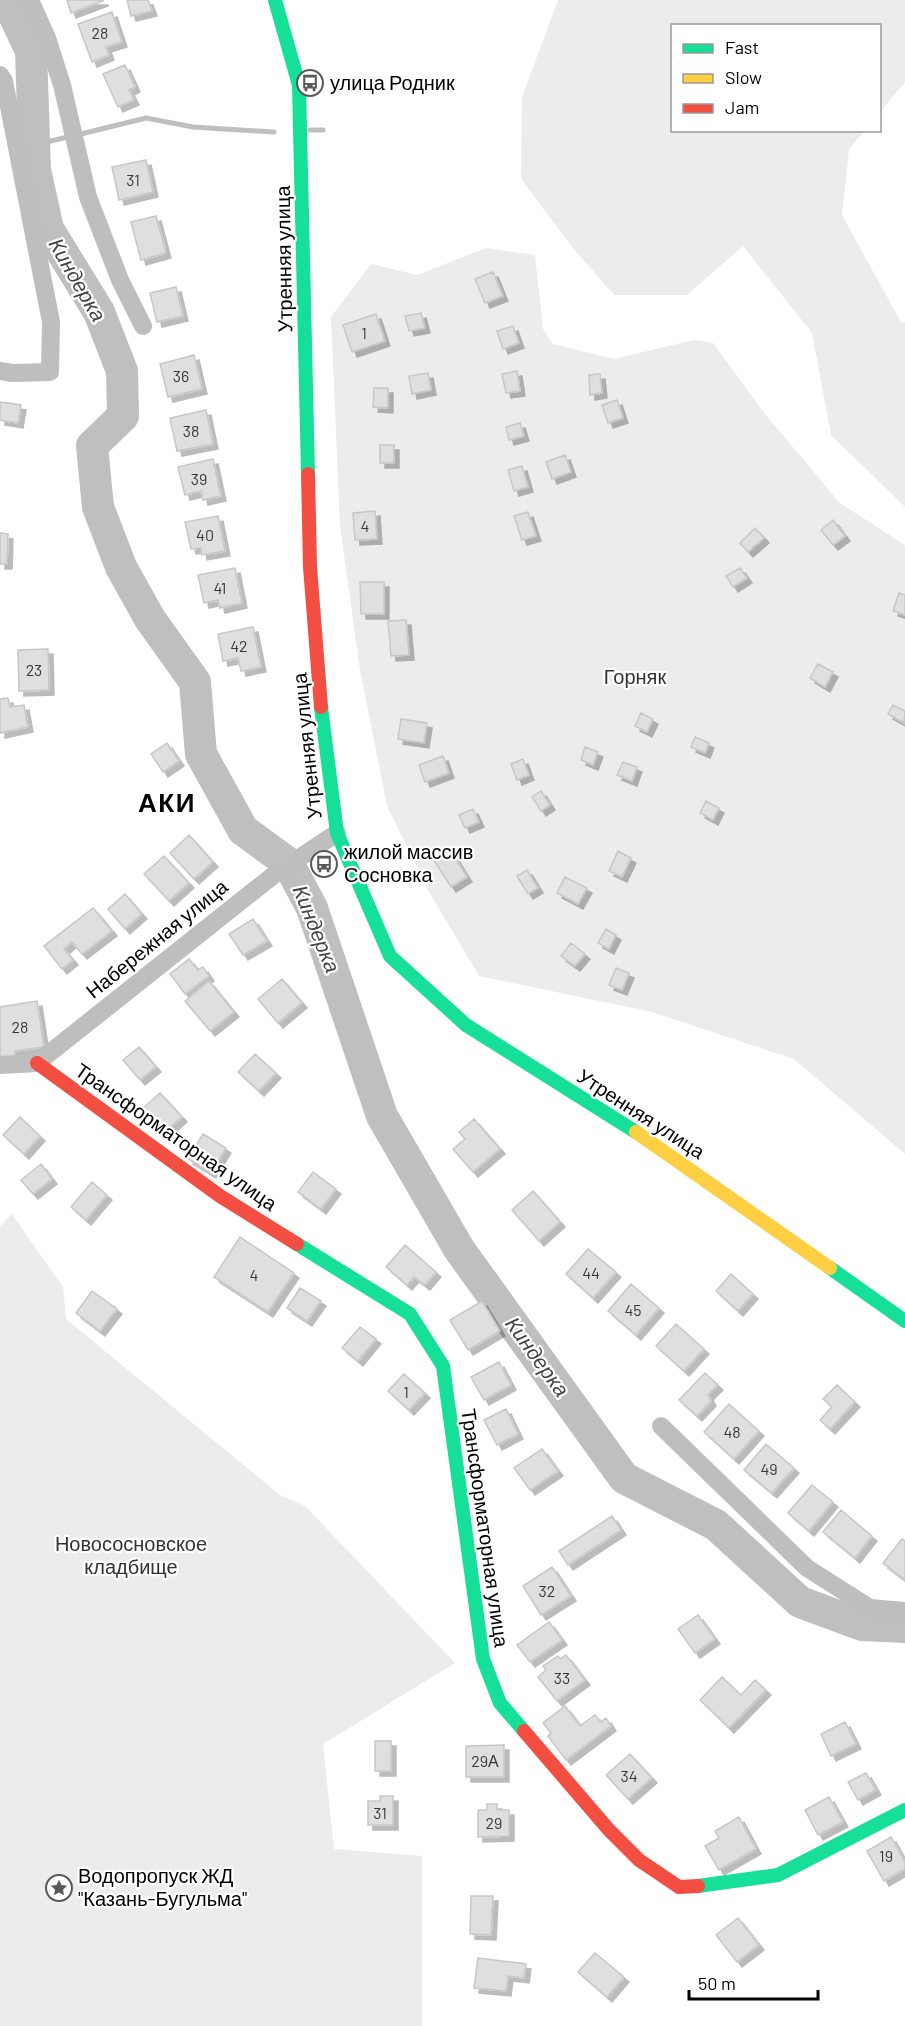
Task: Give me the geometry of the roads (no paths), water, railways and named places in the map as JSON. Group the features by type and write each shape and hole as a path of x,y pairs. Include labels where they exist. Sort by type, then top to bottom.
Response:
{"street":[{"path":"30,0 47,38 62,85 88,196 120,280 143,326"},
{"name":"Утренняя улица","path":"275,0 299,85 310,567 322,731 337,833 390,956 466,1025 656,1145 905,1321"},
{"path":"0,75 4,81 51,322 50,372 0,371"},
{"name":"Набережная улица","path":"37,1063 275,874 337,833"},
{"path":"0,1065 37,1063"},
{"name":"Трансформаторная улица","path":"37,1063 220,1196 410,1314 443,1366 483,1659 500,1703 609,1830 639,1860 679,1887 714,1886 778,1875 905,1810"},
{"path":"661,1426 807,1568 870,1608 905,1611"}],"waterway":[{"name":"Киндерка","path":"7,0 31,51 35,170 48,229 99,312 122,371 123,416 92,446 98,507 121,567 150,619 195,682 201,754 243,830 288,863 312,908 382,1116 459,1249 624,1478 716,1525 800,1602 862,1625 905,1627"},
{"path":"81,134 146,118 193,127 274,132"},
{"path":"310,130 323,130"},
{"path":"34,145 68,137"}],"place":[{"name":"улица Родник","path":"310,83"},
{"name":"жилой массив Сосновка","path":"324,864"},
{"name":"Водопропуск ЖД \"Казань-Бугульма\"","path":"59,1888"}],"district":[{"name":"АКИ","path":"167,803"}],"park label":[{"name":"Горняк","path":"635,677"},
{"name":"Новососновское кладбище","path":"131,1556"}]}
